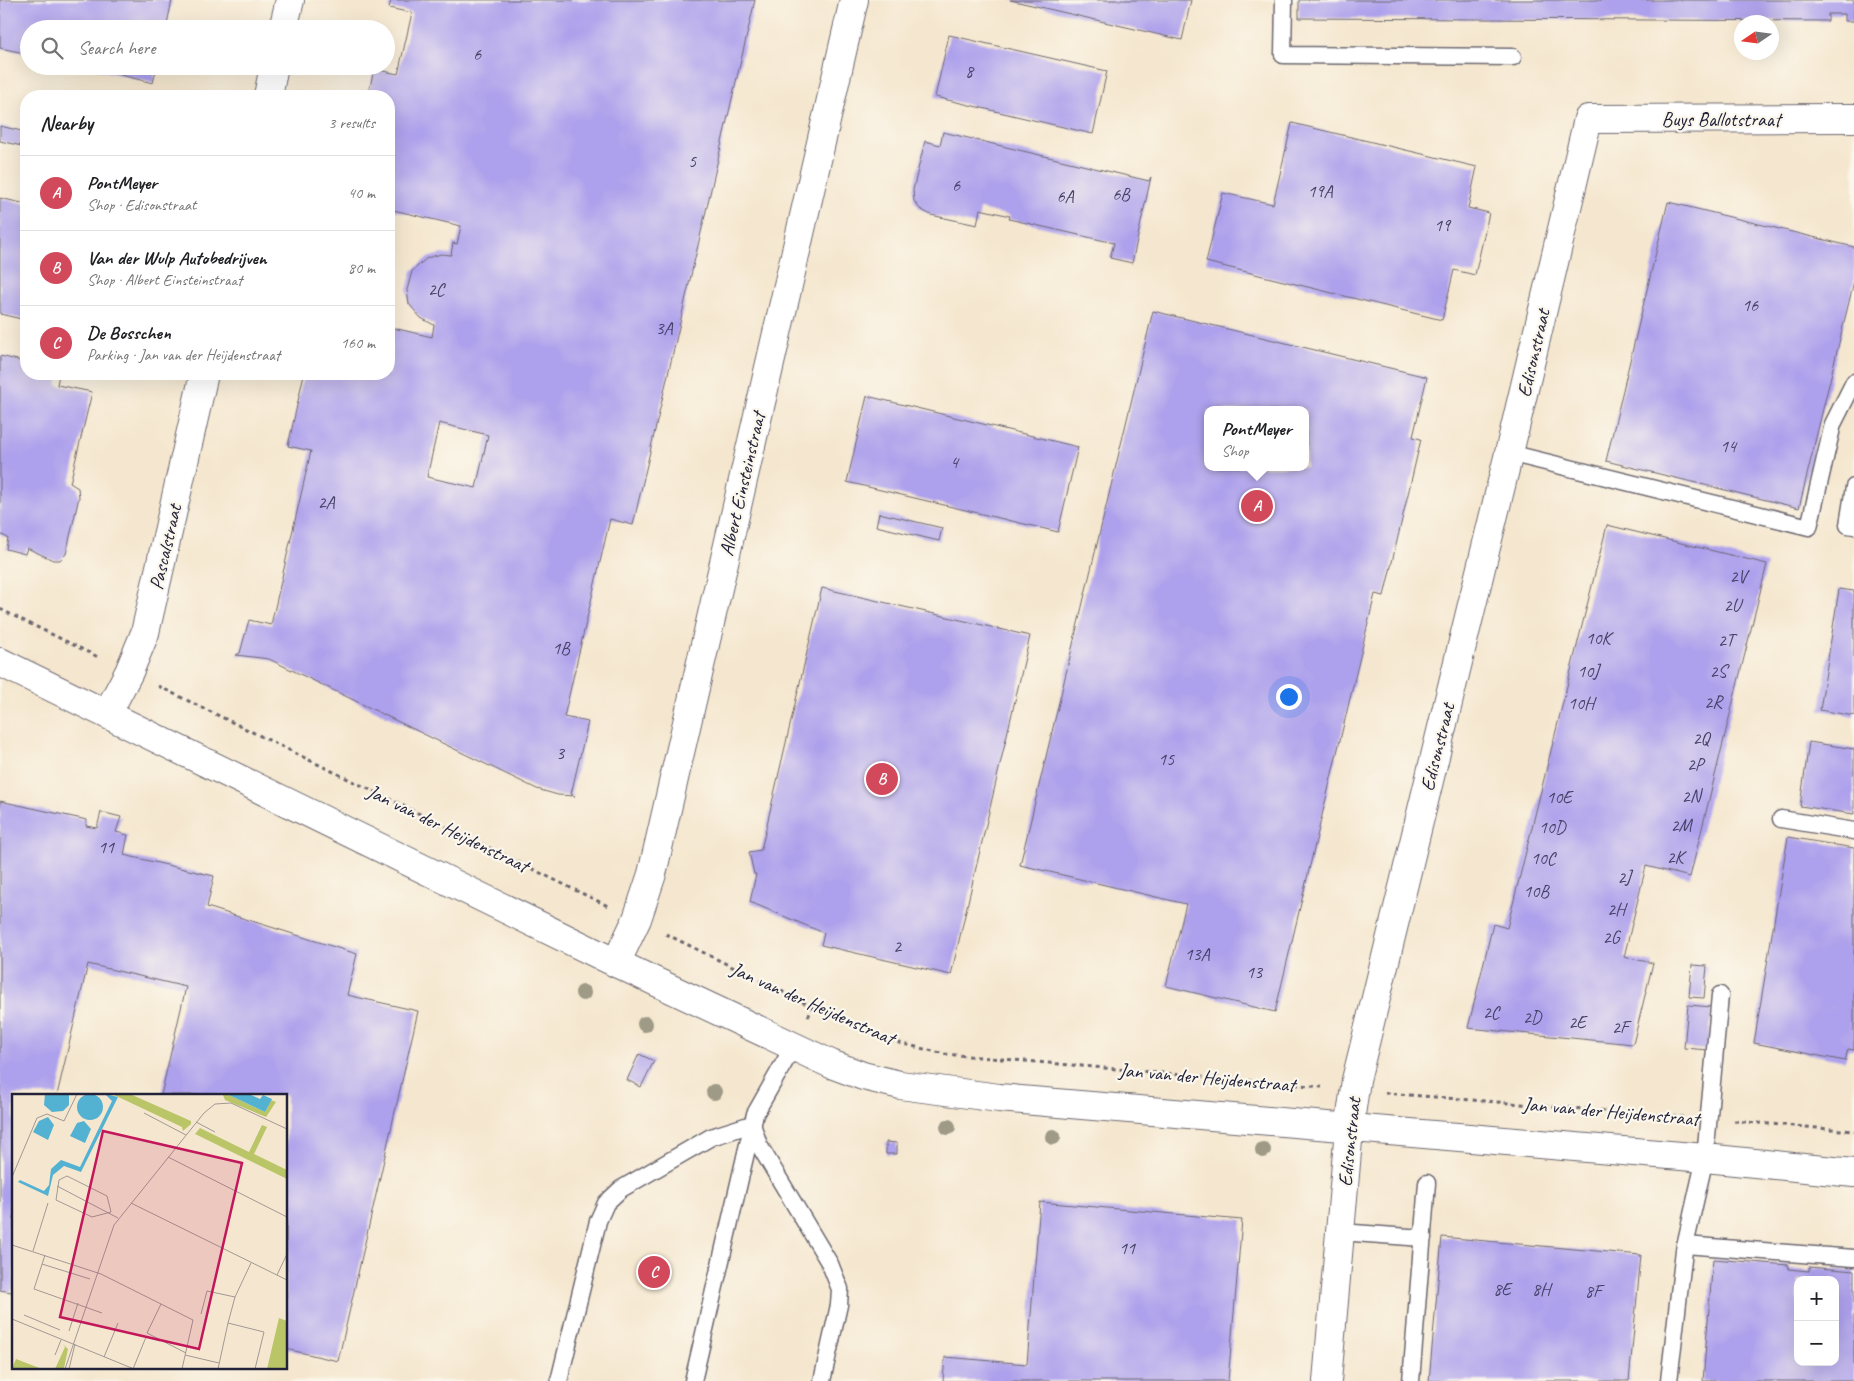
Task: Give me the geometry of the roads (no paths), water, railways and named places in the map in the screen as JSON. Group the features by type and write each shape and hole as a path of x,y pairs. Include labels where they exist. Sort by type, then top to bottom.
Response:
{"street":[{"path":"285,20 290,0"},
{"name":"Albert Einsteinstraat","path":"616,963 637,919 652,874 854,0"},
{"path":"269,90 272,75"},
{"name":"Buys Ballotstraat","path":"1588,119 1854,118"},
{"name":"Edisonstraat","path":"1327,1381 1354,1090 1588,119"},
{"name":"Pascalstraat","path":"107,714 129,672 149,618 203,380"},
{"name":"Jan van der Heijdenstraat","path":"0,662 616,963 793,1047 863,1076 940,1092 1349,1129 1705,1158 1854,1173"}],"lane":[{"path":"1284,0 1283,55 1513,57"},
{"path":"1509,453 1809,527 1833,424 1854,382"},
{"path":"1854,487 1848,525 1854,526"},
{"path":"1781,819 1854,831"},
{"path":"1669,1381 1676,1308 1685,1245 1705,1158 1720,995"},
{"path":"693,1381 752,1124 755,1114 793,1047"},
{"path":"558,1381 598,1221 606,1203 621,1189 705,1140 722,1132 752,1124"},
{"path":"752,1124 759,1145 830,1264 840,1289 839,1305 822,1381"},
{"path":"1411,1381 1427,1183"},
{"path":"1340,1232 1422,1238"},
{"path":"1685,1245 1854,1258"}],"place":[{"name":"PontMeyer","path":"1257,506"},
{"name":"Van der Wulp Autobedrijven","path":"882,779"},
{"name":"De Bosschen","path":"654,1272"}]}
